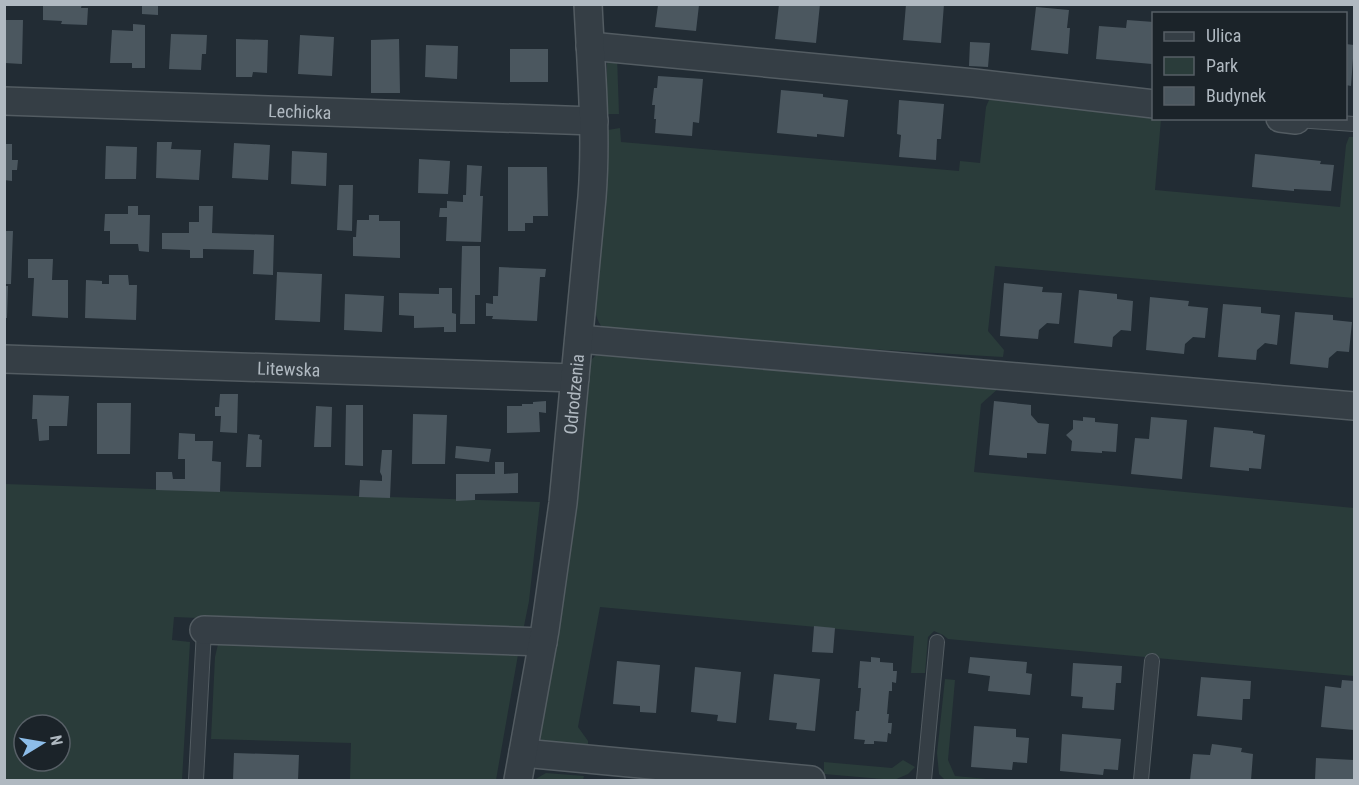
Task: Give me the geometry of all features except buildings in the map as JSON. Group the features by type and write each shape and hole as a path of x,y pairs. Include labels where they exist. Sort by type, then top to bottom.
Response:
{"street":[{"name":"Odrodzenia","path":"518,780 543,642 563,503 579,339 594,168 588,4"},
{"path":"590,46 974,83 1152,104"},
{"name":"Lechicka","path":"4,101 594,121"},
{"path":"579,339 1354,406"},
{"name":"Litewska","path":"4,359 574,378"},
{"path":"204,630 543,642"},
{"path":"524,753 811,780"}],"lane":[{"path":"1301,120 1354,124"},
{"path":"196,780 204,630"},
{"path":"924,780 937,642"},
{"path":"1141,780 1152,661"}],"green space":[{"path":"617,56 619,114 607,114 607,64 609,58"},
{"path":"994,96 1152,115 1152,120 1161,120 1155,190 1340,207 1346,145 1349,137 1354,137 1354,298 995,266 988,331 1004,350 1003,357 611,334 599,322 595,311 605,198 608,130 620,128 621,142 959,171 960,161 980,163 986,107"},
{"path":"603,353 1000,387 981,404 974,472 1354,508 1354,676 948,639 934,631 928,637 925,673 911,673 914,636 600,607 578,727 588,741 588,747 545,744 540,738 540,732 562,612 590,361 596,355"},
{"path":"5,484 540,502 529,601 523,631 174,617 172,640 190,642 182,780 5,780"},
{"path":"219,640 519,649 496,780 350,780 351,743 211,739 215,657"},
{"path":"945,679 955,680 948,760 955,776 998,780 945,780 939,774 937,753"},
{"path":"903,760 915,767 908,774 894,780 824,774 824,762 892,768"},
{"path":"546,773 584,776 583,780 534,780"}]}
